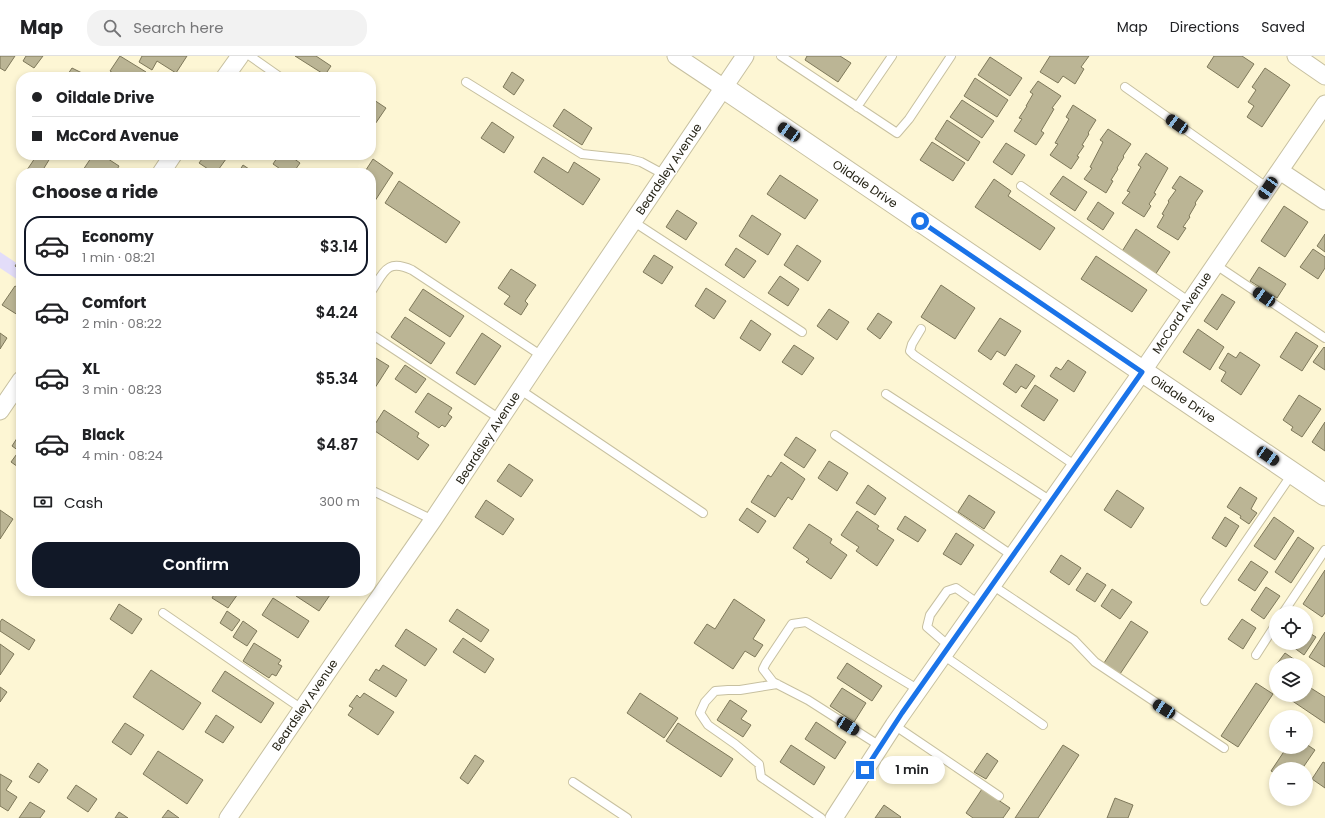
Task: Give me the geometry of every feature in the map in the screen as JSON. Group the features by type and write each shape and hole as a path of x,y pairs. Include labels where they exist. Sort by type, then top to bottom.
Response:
{"street":[{"path":"676,56 724,88"},
{"name":"Beardsley Avenue","path":"228,818 433,520 519,389 634,222 745,56"},
{"path":"1296,56 1325,76"},
{"path":"229,72 239,57"},
{"name":"Oildale Drive","path":"724,88 1325,495"},
{"name":"McCord Avenue","path":"834,818 918,690 1142,372 1325,104"},
{"path":"1280,171 1325,201"},
{"path":"0,411 16,387"}],"lane":[{"path":"780,56 897,133 909,119 951,56"},
{"path":"857,107 892,56"},
{"path":"239,57 270,72"},
{"path":"466,82 582,154 629,159 641,162 665,175"},
{"path":"1125,87 1268,188"},
{"path":"1021,186 1190,302"},
{"path":"634,222 802,332"},
{"path":"1216,265 1325,338"},
{"path":"376,285 389,266 405,266 542,356"},
{"path":"921,329 912,344 910,351 914,355 1076,466"},
{"path":"376,337 500,419"},
{"path":"519,389 703,513"},
{"path":"886,394 1051,501"},
{"path":"836,435 1013,556"},
{"path":"1205,601 1293,473"},
{"path":"376,492 433,520"},
{"path":"1288,606 1325,550"},
{"path":"992,585 1074,640 1095,662 1224,748"},
{"path":"979,604 956,588 947,591 930,616 927,627 946,651 1043,725"},
{"path":"163,613 302,709"},
{"path":"880,746 808,700 773,682 763,669 792,624 806,622 918,690"},
{"path":"1256,655 1269,635"},
{"path":"777,684 740,690 715,692 705,702 700,713 708,725 735,744 758,764 761,777 822,818"},
{"path":"894,725 1000,796"},
{"path":"573,782 627,818"}],"shaded area":[{"path":"0,252 16,263 16,279 0,268"}],"building":[{"path":"0,56 15,56 5,71 0,68"},
{"path":"26,56 43,56 34,68 23,61"},
{"path":"120,56 146,72 112,72 110,71"},
{"path":"142,56 187,56 177,72 157,61 152,70 139,62"},
{"path":"295,56 316,56 331,66 327,72 320,72"},
{"path":"807,56 840,56 851,63 838,82 805,60"},
{"path":"1050,56 1089,56 1081,67 1084,69 1075,84 1063,76 1058,83 1040,72"},
{"path":"1214,56 1242,56 1254,64 1238,88 1207,67"},
{"path":"990,57 1022,78 1010,96 978,75"},
{"path":"72,68 80,72 69,72"},
{"path":"1265,68 1290,85 1262,127 1247,117 1254,106 1248,102 1256,90 1252,87"},
{"path":"512,72 524,80 514,95 503,87"},
{"path":"975,78 1008,100 997,117 964,96"},
{"path":"1038,81 1061,96 1052,108 1054,109 1041,131 1044,133 1036,145 1014,131 1022,119 1019,118 1033,94 1030,92"},
{"path":"962,100 994,121 982,138 950,117"},
{"path":"376,101 386,108 376,123"},
{"path":"1073,105 1096,120 1082,145 1084,146 1077,156 1079,157 1071,169 1050,155 1058,144 1055,143 1069,119 1066,117"},
{"path":"564,109 592,128 582,145 553,126"},
{"path":"947,120 980,142 968,161 935,139"},
{"path":"492,122 514,137 504,153 481,138"},
{"path":"1108,129 1131,144 1123,156 1124,157 1117,168 1118,169 1111,180 1113,181 1106,193 1084,179 1092,168 1090,167 1103,142 1100,140"},
{"path":"932,142 965,163 953,181 920,160"},
{"path":"1006,143 1025,155 1012,175 993,162"},
{"path":"1146,153 1168,168 1154,193 1156,194 1149,204 1151,206 1144,217 1122,203 1130,192 1127,191 1141,167 1138,165"},
{"path":"543,157 568,173 574,162 600,179 583,205 534,172"},
{"path":"34,160 49,160 44,168 28,168"},
{"path":"90,160 110,160 119,166 118,168 84,168"},
{"path":"201,160 225,160 220,168 206,168 199,163"},
{"path":"276,160 296,160 300,163 296,168 279,168 273,164"},
{"path":"372,160 374,160 393,173 376,199 376,168 367,168"},
{"path":"780,175 818,200 805,219 767,194"},
{"path":"1063,176 1087,192 1075,211 1050,194"},
{"path":"1180,176 1203,191 1195,203 1196,204 1189,216 1190,217 1183,227 1186,228 1178,240 1157,227 1164,215 1162,214 1169,202 1168,201 1176,190 1172,188"},
{"path":"994,179 1011,191 1008,196 1055,228 1040,250 975,207"},
{"path":"399,181 460,222 446,243 385,203"},
{"path":"1098,202 1114,213 1103,230 1087,219"},
{"path":"1284,206 1308,222 1285,257 1261,241"},
{"path":"677,210 697,223 686,240 666,227"},
{"path":"752,215 781,234 768,255 739,236"},
{"path":"1136,229 1170,252 1155,275 1121,253"},
{"path":"1325,234 1325,252 1317,246"},
{"path":"797,245 821,261 808,281 784,265"},
{"path":"736,248 756,261 744,278 725,265"},
{"path":"1313,249 1325,257 1325,268 1318,279 1300,267"},
{"path":"654,255 673,267 662,284 643,272"},
{"path":"1096,256 1147,290 1132,312 1081,279"},
{"path":"1259,267 1286,284 1277,298 1250,281"},
{"path":"511,269 536,285 525,301 528,304 521,315 504,304 510,296 498,288"},
{"path":"780,276 799,289 788,306 768,293"},
{"path":"941,285 975,308 955,339 921,317"},
{"path":"15,286 16,286 16,314 2,305"},
{"path":"706,288 726,301 714,319 695,306"},
{"path":"423,289 464,316 450,337 409,310"},
{"path":"1222,294 1235,302 1217,330 1204,321"},
{"path":"829,309 849,322 837,340 817,326"},
{"path":"878,313 892,322 880,339 867,329"},
{"path":"405,317 445,343 431,364 391,337"},
{"path":"1000,318 1021,331 1005,356 997,351 991,360 978,351"},
{"path":"751,320 771,334 760,351 740,338"},
{"path":"1198,329 1224,347 1210,370 1183,352"},
{"path":"1296,332 1318,346 1302,371 1280,357"},
{"path":"0,333 7,338 0,349"},
{"path":"482,333 501,346 475,385 456,373"},
{"path":"794,345 814,358 802,375 782,362"},
{"path":"1324,347 1325,348 1325,370 1313,362"},
{"path":"1240,352 1260,365 1241,395 1221,381 1226,372 1219,368 1228,353 1236,358"},
{"path":"376,358 389,366 376,386"},
{"path":"1068,360 1086,372 1074,392 1050,376 1056,367 1061,370"},
{"path":"1016,364 1035,376 1026,389 1021,386 1016,393 1003,384"},
{"path":"405,365 426,379 416,393 395,379"},
{"path":"1035,385 1058,400 1044,421 1021,406"},
{"path":"428,393 452,408 448,414 452,417 445,427 442,425 439,428 415,412"},
{"path":"1299,395 1321,409 1302,437 1291,430 1293,427 1283,420"},
{"path":"384,410 419,433 417,437 429,445 418,460 376,432 376,423"},
{"path":"1325,422 1325,451 1312,442"},
{"path":"796,437 816,450 804,468 784,455"},
{"path":"16,440 16,449 12,446"},
{"path":"16,455 16,466 11,462"},
{"path":"829,461 848,473 837,491 818,478"},
{"path":"781,462 805,479 792,500 788,497 775,517 751,502 768,475 771,477"},
{"path":"509,464 533,480 521,497 497,481"},
{"path":"868,485 886,498 875,515 856,503"},
{"path":"1240,487 1257,498 1251,509 1257,513 1249,524 1240,518 1241,516 1227,507"},
{"path":"1117,490 1144,508 1131,528 1104,510"},
{"path":"969,495 995,512 984,529 958,512"},
{"path":"486,500 514,519 503,535 475,517"},
{"path":"747,508 766,521 758,533 739,520"},
{"path":"0,510 13,519 0,539"},
{"path":"857,511 879,526 877,529 894,540 877,566 856,551 859,547 841,535"},
{"path":"905,516 926,530 918,542 897,529"},
{"path":"1225,517 1239,526 1226,547 1212,538"},
{"path":"1274,517 1294,531 1275,560 1254,546"},
{"path":"809,524 832,539 830,543 847,555 831,579 806,562 809,559 793,548"},
{"path":"956,533 974,545 961,565 943,554"},
{"path":"1298,537 1314,548 1291,583 1275,572"},
{"path":"1061,555 1081,568 1069,585 1050,572"},
{"path":"1251,561 1268,572 1255,591 1238,580"},
{"path":"1325,570 1325,613 1322,617 1313,611 1313,606 1306,606 1303,604"},
{"path":"1087,573 1106,585 1095,602 1076,590"},
{"path":"1266,587 1280,596 1273,606 1269,606 1269,612 1264,619 1251,610"},
{"path":"1112,589 1132,602 1120,619 1101,606"},
{"path":"213,596 236,596 228,608 212,598"},
{"path":"296,596 329,596 319,611"},
{"path":"273,598 309,621 298,638 262,615"},
{"path":"734,599 765,620 753,639 763,645 755,657 745,651 733,669 694,643 707,624 715,629"},
{"path":"119,604 142,619 132,634 110,619"},
{"path":"457,609 489,630 481,642 449,621"},
{"path":"227,611 240,620 232,631 220,623"},
{"path":"2,619 35,640 29,650 0,631 0,622"},
{"path":"1242,619 1256,628 1243,649 1228,639"},
{"path":"243,621 257,631 247,646 233,637"},
{"path":"1131,621 1148,632 1120,674 1104,663"},
{"path":"406,629 437,649 425,666 395,646"},
{"path":"1325,632 1325,667 1313,658 1309,657"},
{"path":"463,638 494,659 485,673 453,652"},
{"path":"254,643 281,660 278,664 282,666 276,676 272,674 269,678 243,661"},
{"path":"0,644 14,654 0,675"},
{"path":"1297,650 1307,650 1304,655"},
{"path":"1285,653 1292,658 1281,658"},
{"path":"847,663 882,686 872,701 837,678"},
{"path":"383,665 407,680 396,697 369,680 376,669 379,671"},
{"path":"151,670 201,703 183,730 133,697"},
{"path":"225,671 274,703 261,723 212,691"},
{"path":"1256,683 1269,691 1269,700 1238,747 1221,736"},
{"path":"0,687 7,692 0,702"},
{"path":"842,688 866,703 854,722 830,706"},
{"path":"1313,689 1325,697 1325,723 1313,715 1313,710 1306,710 1294,702 1313,702"},
{"path":"364,693 394,712 378,735 348,715 353,708 349,706 357,695 360,698"},
{"path":"640,693 678,718 664,738 627,713"},
{"path":"730,700 747,711 741,719 751,725 743,737 717,720"},
{"path":"216,715 234,727 223,743 205,732"},
{"path":"816,722 846,742 835,759 805,739"},
{"path":"125,723 144,735 131,755 112,742"},
{"path":"678,723 733,759 721,777 666,741"},
{"path":"791,745 825,767 814,785 780,762"},
{"path":"1063,745 1079,755 1038,818 1015,818"},
{"path":"158,751 203,780 187,804 143,774"},
{"path":"987,753 998,761 986,779 974,772"},
{"path":"1282,754 1312,754 1307,762 1277,762"},
{"path":"475,755 484,761 468,784 460,778"},
{"path":"1323,762 1325,763 1325,788 1313,780"},
{"path":"38,763 48,770 39,783 29,777"},
{"path":"0,774 12,781 6,790 17,797 8,811 0,806"},
{"path":"76,785 97,799 88,812 67,798"},
{"path":"982,789 1010,808 1003,818 973,818 966,813"},
{"path":"1115,798 1133,805 1128,818 1107,818"},
{"path":"30,802 45,811 40,818 19,818"},
{"path":"884,805 901,817 875,818"},
{"path":"168,810 179,818 162,818"},
{"path":"119,812 128,818 115,818"}],"route":[{"path":"865,770 902,713 1142,372 920,221"}]}
